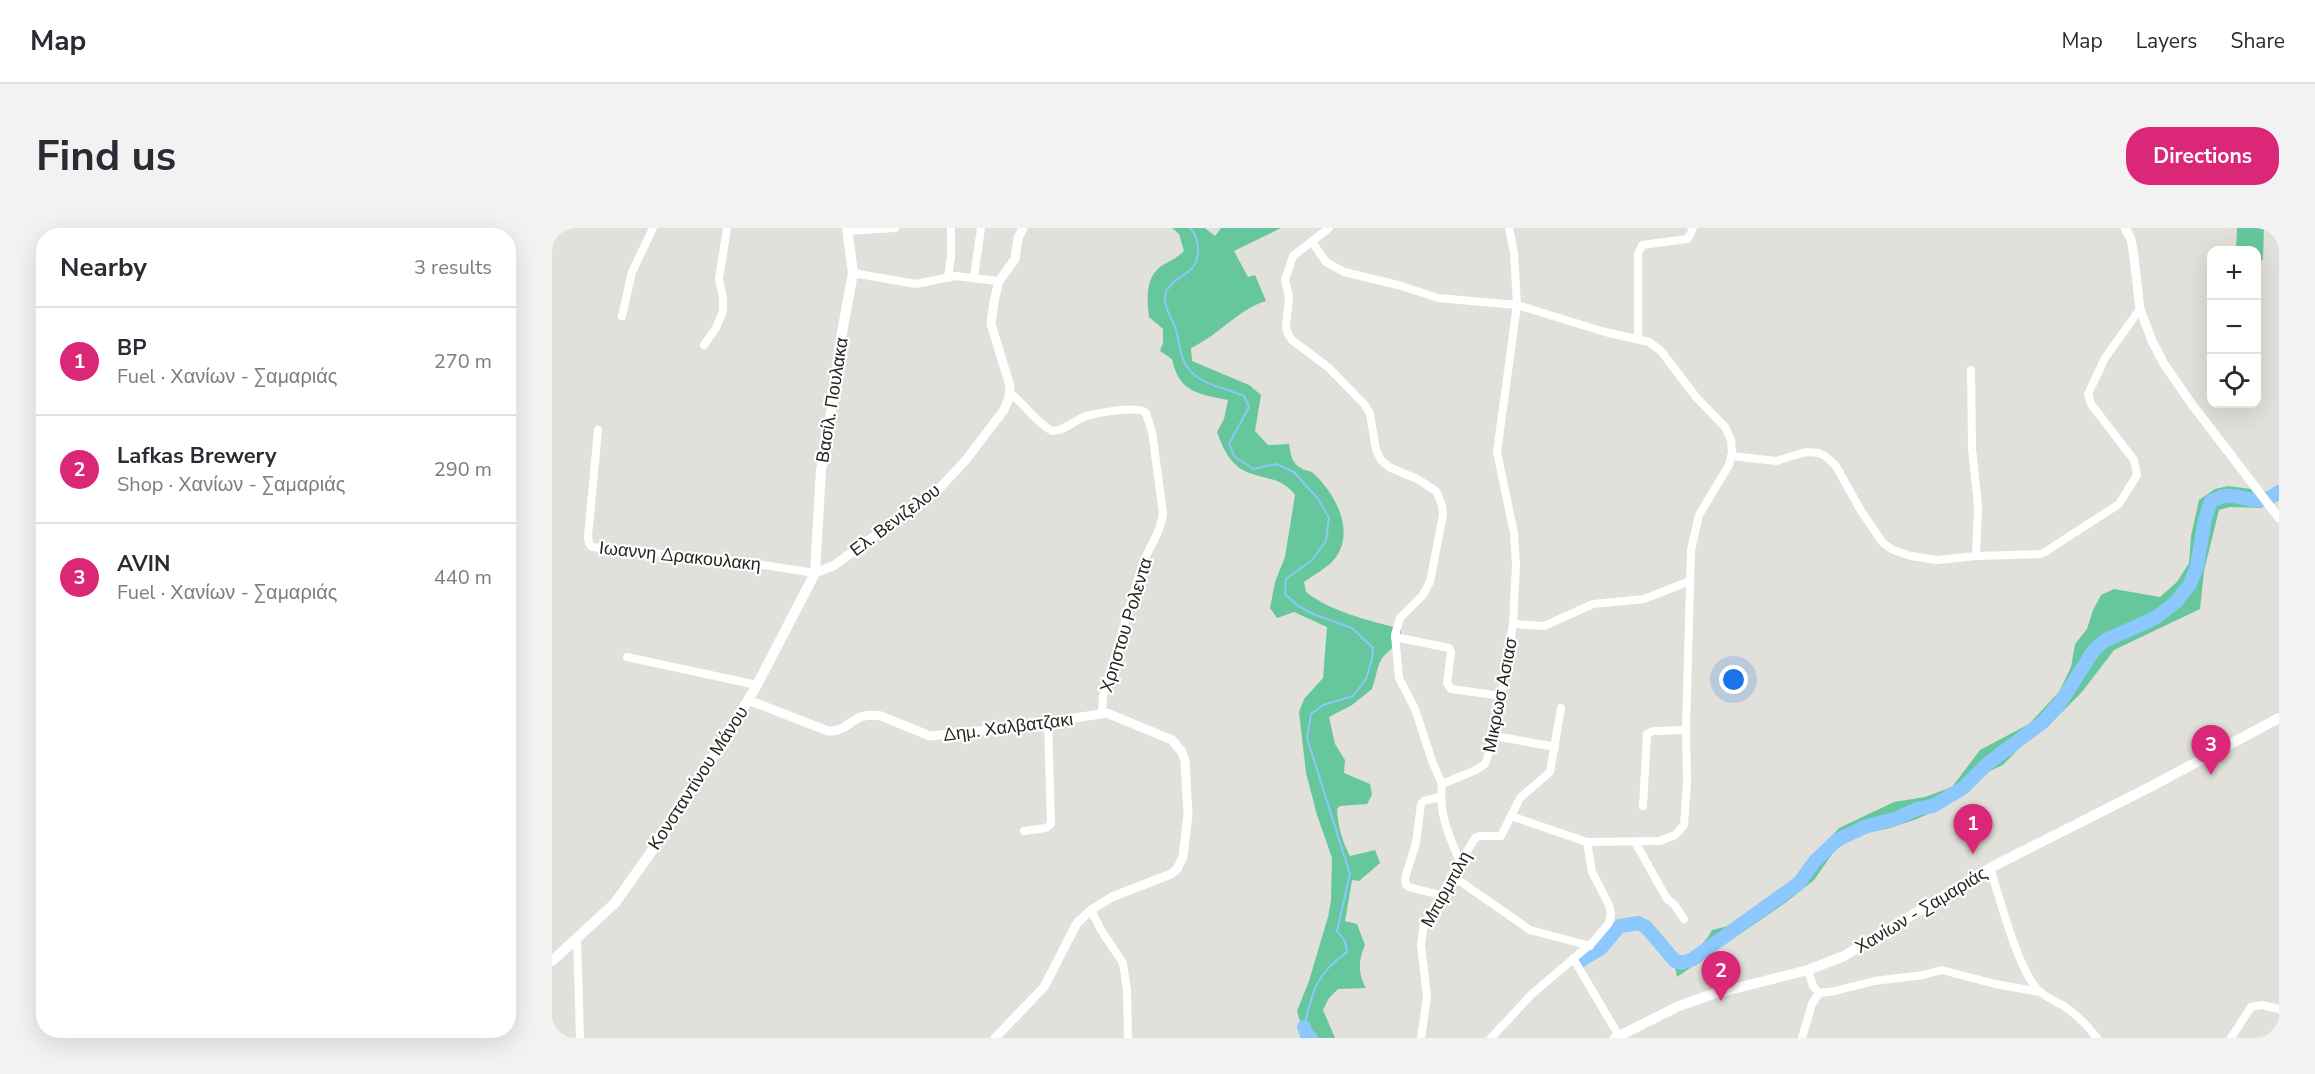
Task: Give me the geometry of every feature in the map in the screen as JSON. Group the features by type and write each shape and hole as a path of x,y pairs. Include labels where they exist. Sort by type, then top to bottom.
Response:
{"main road":[{"name":"Βασίλ. Πουλακα","path":"815,573 821,470 853,273 847,229"},
{"name":"Κονσταντίνου Μάνου","path":"552,962 615,903 668,826 757,685 815,573"},
{"name":"Χανίων - Σαμαριάς","path":"1617,1037 1679,1006 1713,994 1808,970 1844,956 1990,868 2152,786 2279,718"}],"street":[{"path":"622,316 632,272 653,228"},
{"path":"704,345 716,328 723,311 719,279 728,228"},
{"path":"847,229 895,228"},
{"path":"948,278 951,228"},
{"path":"974,277 981,228"},
{"path":"1010,393 1007,371 992,324 999,281 1015,259 1018,238 1023,228"},
{"path":"1329,228 1293,256 1286,280 1289,297 1286,327 1292,340 1329,368 1365,405 1370,414 1376,450 1381,460 1389,467 1417,479 1436,491 1442,505 1443,515 1430,582 1423,595 1400,618 1396,626 1395,637 1400,678 1415,709 1432,762 1442,784 1440,797 1446,828 1460,862"},
{"name":"Μικρωσ Ασιασ","path":"1442,784 1485,764 1495,736 1513,624 1516,564 1514,533 1498,460 1498,441 1517,305 1515,264 1509,228"},
{"path":"1638,339 1638,251 1642,245 1686,238 1690,236 1693,228"},
{"path":"2125,228 2133,250 2140,309 2164,364 2279,518"},
{"path":"1312,242 1326,262 1344,272 1398,285 1438,298 1517,305 1605,332 1649,342 1656,347 1696,397 1725,427 1731,440 1729,465 1699,515 1691,550 1686,730 1687,782 1684,825 1680,831 1669,838 1635,842 1587,842 1511,816 1520,798 1548,775 1561,708"},
{"path":"853,273 916,284 948,278 974,277 999,281"},
{"path":"1731,456 1780,461 1799,453 1819,453 1836,466 1877,536 1888,547 1917,557 1938,560 1976,556 2032,555 2045,552 2122,501 2137,475 2136,465 2091,404 2088,394 2105,358 2140,309"},
{"path":"1971,370 1972,449 1978,506 1976,556"},
{"name":"Ελ. Βενιζελου","path":"815,573 833,566 936,492 1004,410 1010,393"},
{"name":"Χρηστου Ρολεντα","path":"1010,393 1036,420 1052,431 1086,417 1138,409 1146,413 1152,432 1163,524 1144,560 1132,594 1103,696 1102,713"},
{"name":"Ιωαννη Δρακουλακη","path":"598,430 588,537 592,547 744,562 815,573"},
{"path":"1513,624 1544,626 1593,604 1644,599 1690,581"},
{"path":"1395,637 1449,648 1451,652 1447,682 1451,689 1502,696"},
{"path":"627,657 757,685"},
{"name":"Δημ. Χαλβατζακι","path":"748,700 834,731 840,730 865,714 881,716 930,736 1102,713"},
{"path":"995,1038 1044,987 1077,922 1112,897 1177,869 1183,857 1188,814 1185,761 1177,744 1113,714 1102,713"},
{"path":"1024,831 1046,828 1051,824 1047,722"},
{"path":"1643,806 1647,734 1653,731 1686,730"},
{"path":"1495,736 1555,747"},
{"path":"1440,797 1421,804 1416,843 1405,878 1406,885 1409,887 1440,895"},
{"name":"Μπιρμπιλη","path":"1421,1038 1427,997 1422,957 1424,924 1475,838 1501,836 1511,816"},
{"path":"1491,1038 1532,994 1590,946 1604,930 1611,914 1593,872 1587,842"},
{"path":"1635,842 1667,899 1674,904 1684,920"},
{"path":"1990,868 2022,962 2035,987 2040,993 2076,1016 2089,1027 2097,1038"},
{"path":"1451,875 1530,930 1590,946"},
{"path":"1091,910 1123,963 1127,990 1128,1038"},
{"path":"577,939 580,1038"},
{"path":"1573,958 1617,1037"},
{"path":"1808,970 1813,986 1819,993"},
{"path":"1819,993 1942,970 2040,993"},
{"path":"1802,1038 1812,1004 1819,993"},
{"path":"2231,1038 2251,1007 2262,1005 2279,1009"}],"green space":[{"path":"1172,228 1205,228 1215,236 1221,228 1281,228 1234,251 1248,277 1255,275 1266,301 1246,310 1191,348 1192,361 1249,385 1261,395 1255,431 1268,445 1289,444 1295,464 1313,473 1322,482 1336,504 1341,516 1343,541 1331,563 1304,582 1306,592 1339,611 1401,629 1400,642 1383,658 1372,689 1352,705 1329,717 1335,744 1345,760 1344,773 1370,784 1372,795 1367,804 1340,806 1337,809 1343,839 1350,856 1375,850 1380,863 1359,881 1352,880 1345,921 1357,924 1365,945 1360,967 1366,988 1338,989 1329,998 1323,1010 1335,1038 1305,1038 1297,1011 1309,981 1331,900 1332,858 1306,773 1299,712 1304,699 1323,678 1327,627 1294,612 1277,618 1270,608 1275,582 1285,557 1295,495 1281,483 1243,470 1233,462 1217,432 1224,419 1228,400 1199,393 1185,385 1175,370 1172,359 1160,351 1163,343 1163,329 1149,317 1148,290 1155,272 1184,251 1179,234"},
{"path":"2237,228 2264,228 2261,261 2261,246 2236,246"},
{"path":"2228,486 2251,489 2262,508 2230,507 2219,510 2204,571 2200,609 2114,650 2082,692 2054,720 2025,742 2003,765 1983,774 1967,793 1940,809 1914,820 1858,835 1835,850 1814,880 1785,903 1677,977 1675,967 1657,943 1663,942 1674,954 1685,956 1701,945 1712,930 1732,925 1788,885 1839,828 1894,802 1925,797 1952,787 1980,750 2029,724 2059,692 2071,667 2075,644 2087,629 2101,595 2114,589 2160,597 2177,582 2189,563 2191,536 2199,500 2215,489"}],"waterway":[{"path":"1190,228 1198,247 1196,263 1172,284 1165,297 1183,359 1193,374 1209,384 1244,396 1249,407 1229,444 1234,456 1253,469 1276,464 1294,472 1319,500 1329,518 1326,541 1312,560 1286,579 1285,594 1298,606 1313,614 1352,628 1373,648 1366,679 1353,696 1323,705 1311,714 1307,738 1350,874 1337,931 1345,941 1347,952 1328,968 1317,984 1304,1027"},
{"path":"1580,961 1601,948 1620,926 1638,923 1646,927 1675,961 1682,963 1693,959 1799,883 1815,861 1837,840 1867,826 1933,806 1963,788 1987,764 2043,722 2060,703 2094,650 2104,641 2155,618 2176,602 2190,584 2197,566 2205,519 2211,501 2225,496 2264,500 2279,492"},
{"path":"1304,1027 1311,1038"}],"place":[{"name":"AVIN","path":"2211,775"},
{"name":"BP","path":"1973,854"},
{"name":"Lafkas Brewery","path":"1721,1001"}]}
